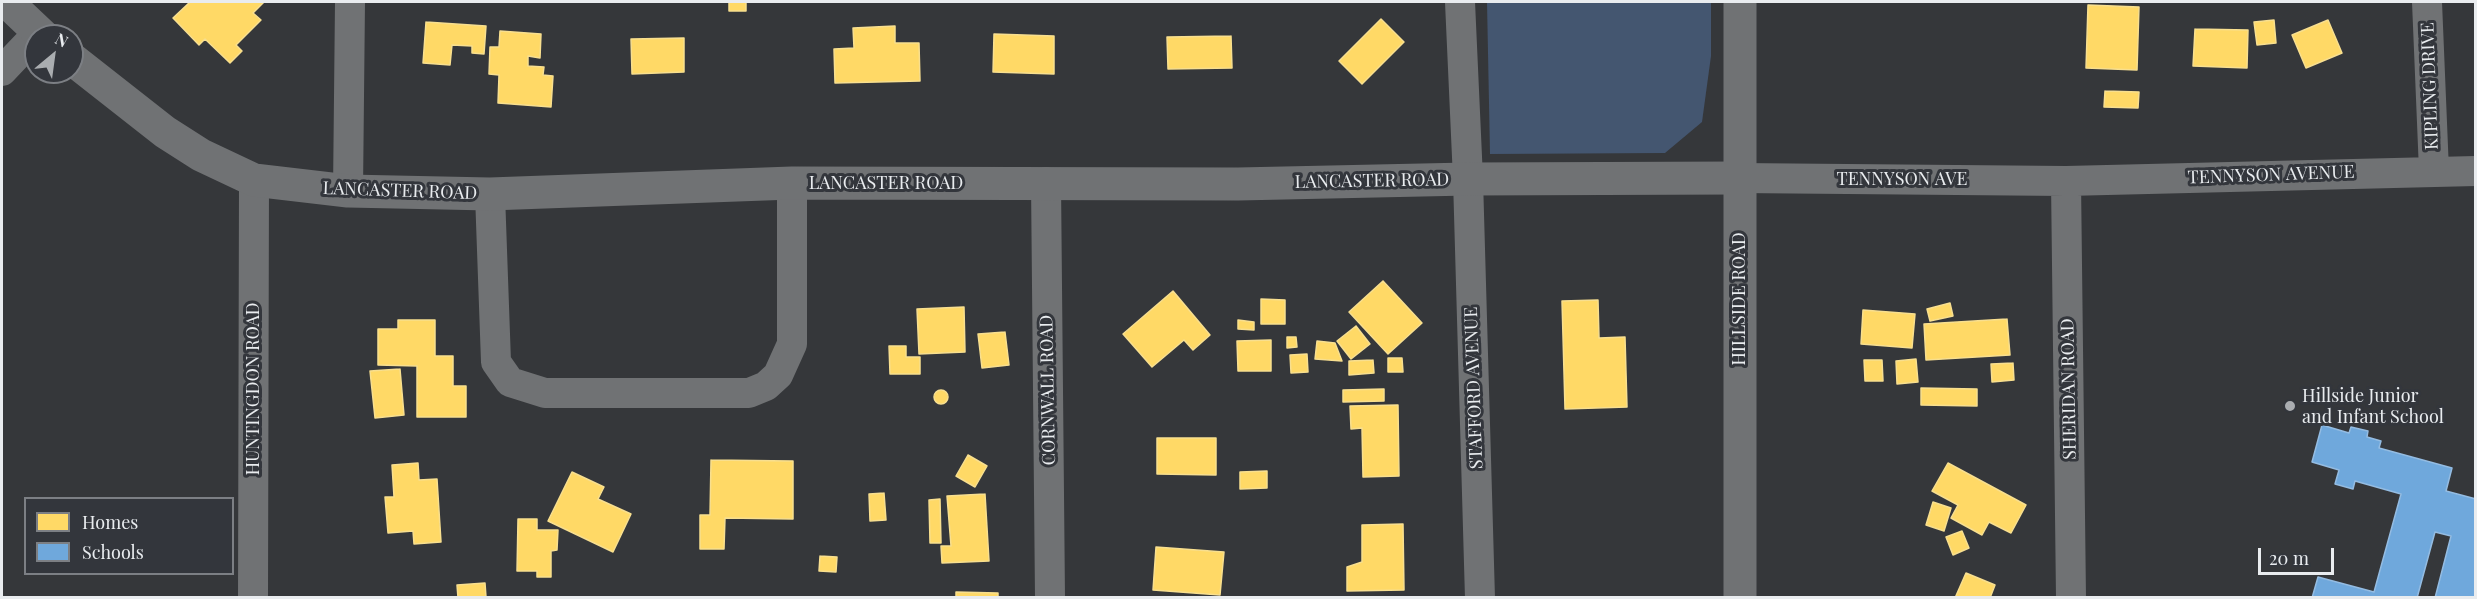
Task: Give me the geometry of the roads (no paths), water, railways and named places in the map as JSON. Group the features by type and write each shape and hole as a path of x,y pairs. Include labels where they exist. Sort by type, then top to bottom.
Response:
{"street":[{"path":"7,2 30,24"},
{"path":"348,191 350,2"},
{"name":"STAFFORD AVENUE","path":"1460,2 1468,179 1480,597"},
{"name":"HILLSIDE ROAD","path":"1740,2 1738,178 1740,597"},
{"name":"KIPLING DRIVE","path":"2427,2 2434,171"},
{"path":"2,71 24,50"},
{"name":"LANCASTER ROAD","path":"84,68 165,132 201,155 254,180 348,191 490,194 792,183 1238,184 1468,179 1738,178"},
{"name":"TENNYSON AVENUE","path":"2066,181 2475,171"},
{"name":"TENNYSON AVE","path":"1738,178 2066,181"},
{"name":"HUNTINGDON ROAD","path":"253,597 254,180"},
{"name":"SHERIDAN ROAD","path":"2066,181 2071,597"},
{"name":"CORNWALL ROAD","path":"1046,182 1050,597"},
{"path":"490,194 496,362 510,382 545,393 749,393 766,386 778,375 792,344 792,183"}],"place":[{"name":"Hillside Junior and Infant School","path":"2290,406"}]}
